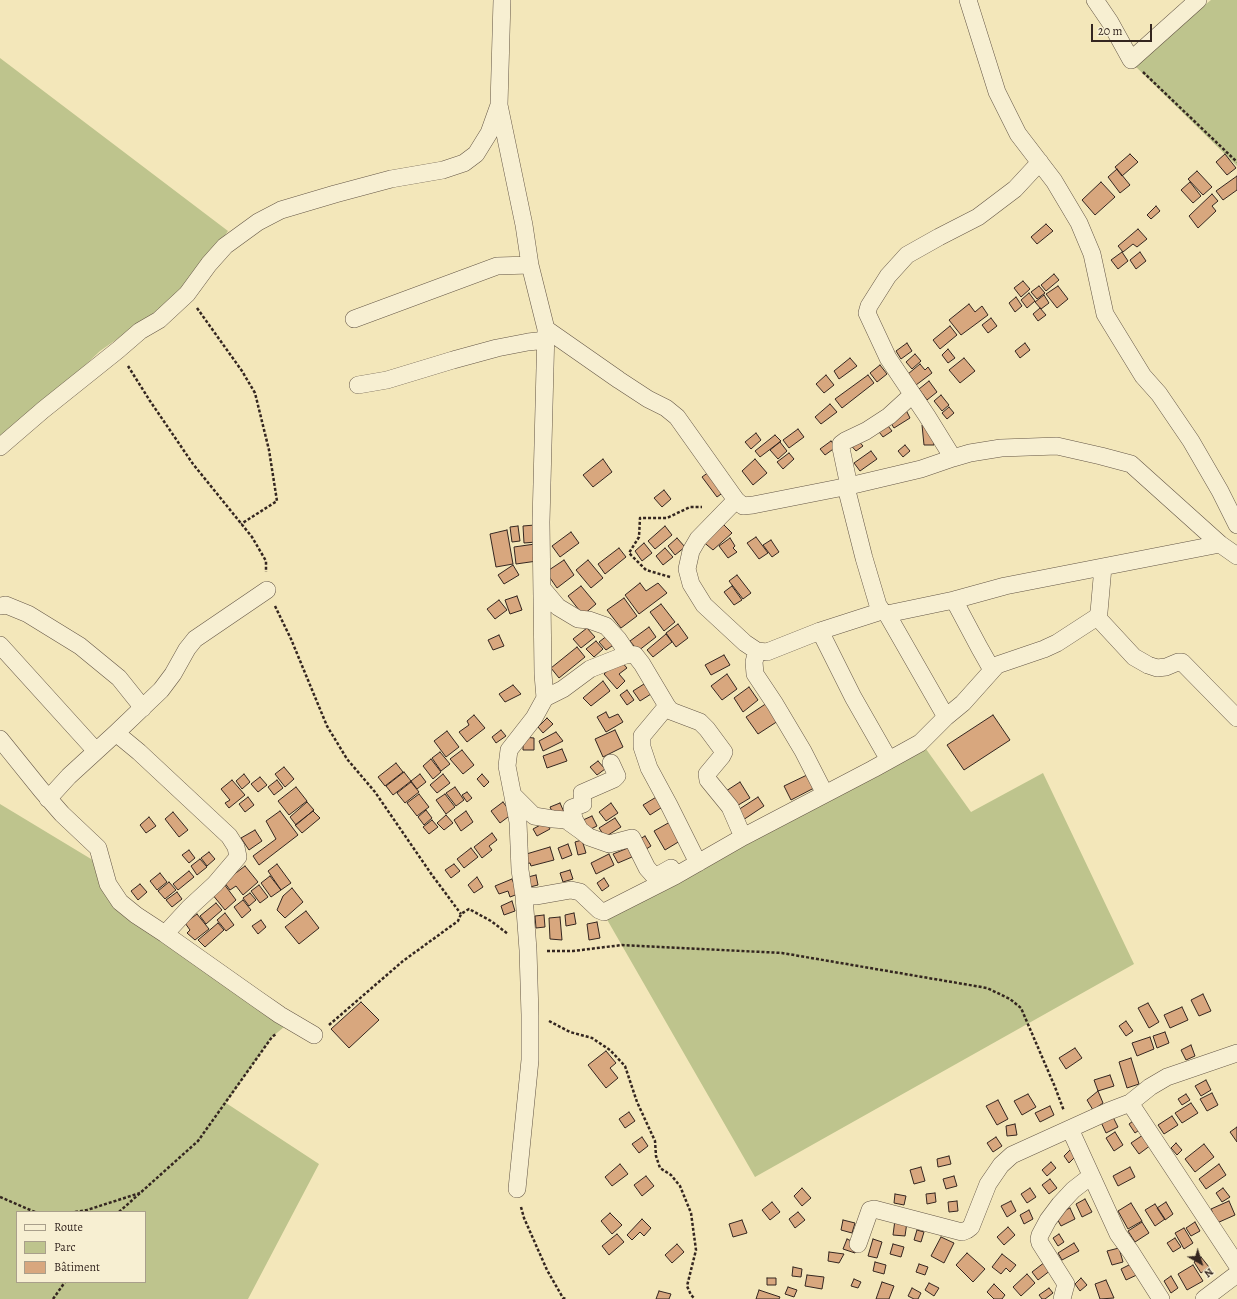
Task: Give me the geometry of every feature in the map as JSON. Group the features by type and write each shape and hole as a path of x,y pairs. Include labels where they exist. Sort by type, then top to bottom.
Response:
{"street":[{"path":"502,0 499,106 524,225 530,265 546,335 540,522 543,674 546,698"},
{"path":"968,0 997,92 1018,134 1054,181 1079,223 1092,254 1105,314 1143,376 1159,394 1191,441 1220,490 1237,525"},
{"path":"1094,0 1110,22 1131,60 1198,0"},
{"path":"0,447 140,331 160,320 187,294 209,264 226,246 258,222 281,210 349,190 443,170 464,163 476,154 489,133 499,106"},
{"path":"953,458 888,358 867,313 869,306 888,276 907,255 978,217 1015,189 1040,162"},
{"path":"354,319 497,266 530,265"},
{"path":"358,386 387,380 497,348 528,342 546,335"},
{"path":"546,335 648,399 666,408 677,417 733,504 743,506 753,505 848,487 921,469 953,458 1001,448 1057,446 1131,464 1220,544 1237,556"},
{"path":"912,395 889,416 866,431 841,444 841,448 864,558 878,605 884,612 946,717"},
{"path":"1220,490 1237,496"},
{"path":"733,504 698,539 691,551 688,569 692,584 704,605 745,644 757,651 767,652 820,631 884,612 954,600 1005,586 1220,544"},
{"path":"524,896 537,896 571,890 580,892 599,910 604,912 668,880 743,837 920,743 946,717 963,703 997,665 1057,643 1097,617 1099,612 1103,568"},
{"path":"542,588 558,607 578,619 589,620 606,626 618,639 628,654"},
{"path":"48,799 69,776 161,690 173,674 195,638 267,590"},
{"path":"954,600 978,647 992,670"},
{"path":"0,606 6,605 28,614 80,646 119,678 143,708"},
{"path":"1097,617 1134,657 1148,665 1157,668 1166,668 1178,662 1182,662 1237,718"},
{"path":"820,631 853,697 889,760"},
{"path":"0,646 96,751"},
{"path":"757,651 754,662 755,674 803,751 825,794"},
{"path":"517,1189 530,1060 530,1015 528,950 524,896 520,870 518,822 507,766 509,750 534,718 546,698 563,689 590,669 628,654 635,655 671,711 700,722 724,752 707,774 708,780 730,807 743,837"},
{"path":"667,706 642,736 642,747 649,768 698,863"},
{"path":"116,733 139,752 229,836 236,847 238,857 215,884 189,908 165,934"},
{"path":"0,739 48,799 98,848 108,884 120,902 136,915 256,999 314,1036"},
{"path":"580,830 574,819 572,808 583,804 582,793 617,776 611,763"},
{"path":"513,796 534,816 566,820 589,837 609,844 632,838 647,868 655,877 686,861 698,863"},
{"path":"858,1244 870,1210 874,1209 962,1232 967,1230 971,1227 988,1184 1001,1165 1012,1155 1130,1103 1150,1087 1167,1078 1237,1053"},
{"path":"1130,1103 1237,1265"},
{"path":"1070,1129 1090,1176 1118,1234 1161,1299"},
{"path":"1062,1299 1066,1284 1040,1243 1039,1239 1048,1220 1060,1204 1073,1190 1090,1176"},
{"path":"1204,1299 1237,1274"}],"path":[{"path":"1131,60 1237,162"},
{"path":"187,294 242,371 255,393 267,443 277,500 241,524"},
{"path":"118,350 150,401 193,464 252,537 266,561 267,590 291,640 327,726 347,759 375,792 432,875 461,914"},
{"path":"692,584 646,570 629,553 639,537 640,518 667,518 690,507 733,504"},
{"path":"314,1036 404,960 458,921 461,914 469,909 491,921 528,950 573,951 622,945 782,953 987,988 1010,999 1021,1008 1055,1087 1070,1129"},
{"path":"530,1015 550,1022 570,1032 592,1038 610,1050 625,1066 637,1102 655,1141 656,1156 660,1168 671,1175 680,1186 691,1213 696,1250 687,1286 691,1295 695,1299"},
{"path":"120,1211 198,1141 272,1037 278,1032"},
{"path":"517,1189 524,1218 547,1270 564,1299"},
{"path":"81,1211 141,1192"},
{"path":"0,1197 33,1211"},
{"path":"53,1299 64,1283"}],"green space":[{"path":"1211,0 1237,0 1237,166 1132,63"},
{"path":"0,58 228,231 187,290 100,351 0,446"},
{"path":"926,749 971,812 1043,773 1134,964 755,1177 605,916"},
{"path":"0,804 96,862 126,901 286,1013 284,1027 272,1037 226,1103 319,1164 248,1299 0,1299"}],"building":[{"path":"1130,154 1138,162 1122,176 1115,167"},
{"path":"1225,154 1236,168 1227,175 1216,162"},
{"path":"1117,169 1130,185 1120,193 1108,177"},
{"path":"1197,171 1212,187 1203,195 1188,179"},
{"path":"1237,176 1237,190 1223,200 1216,191"},
{"path":"1101,182 1115,197 1095,215 1082,200"},
{"path":"1190,182 1201,196 1193,203 1181,190"},
{"path":"1212,194 1218,201 1212,206 1216,211 1198,228 1189,216"},
{"path":"1156,206 1160,211 1151,219 1147,215"},
{"path":"1046,224 1053,231 1037,244 1031,237"},
{"path":"1138,229 1147,239 1137,247 1133,244 1123,252 1118,246"},
{"path":"1122,252 1128,261 1118,269 1111,260"},
{"path":"1140,252 1146,261 1136,269 1130,260"},
{"path":"1054,274 1059,280 1046,291 1041,285"},
{"path":"1023,281 1030,289 1021,297 1014,288"},
{"path":"1039,286 1045,293 1037,299 1031,292"},
{"path":"1058,286 1068,299 1057,308 1046,294"},
{"path":"1029,293 1035,301 1027,308 1021,300"},
{"path":"1044,295 1049,303 1041,309 1035,302"},
{"path":"1016,297 1022,306 1015,312 1009,303"},
{"path":"969,304 975,312 982,306 988,315 961,335 949,320"},
{"path":"1040,308 1046,315 1038,321 1033,314"},
{"path":"991,318 997,326 988,333 982,325"},
{"path":"950,326 957,335 940,349 933,340"},
{"path":"907,343 912,351 901,359 896,351"},
{"path":"1025,343 1030,350 1020,358 1015,351"},
{"path":"948,349 955,358 948,363 942,355"},
{"path":"915,354 921,361 912,369 906,362"},
{"path":"850,358 857,366 839,379 834,371"},
{"path":"964,358 975,371 960,383 949,370"},
{"path":"920,364 925,370 928,367 932,373 916,385 908,374"},
{"path":"880,365 887,374 877,382 870,373"},
{"path":"826,375 834,385 824,393 816,384"},
{"path":"868,375 874,383 842,408 835,399"},
{"path":"929,381 937,392 927,400 919,389"},
{"path":"941,395 949,405 942,411 934,401"},
{"path":"830,404 837,412 821,424 815,417"},
{"path":"949,407 954,413 947,419 942,413"},
{"path":"906,410 910,418 894,428 889,420"},
{"path":"885,422 892,431 883,437 876,428"},
{"path":"932,424 934,445 924,445 922,425"},
{"path":"798,429 804,437 789,448 783,440"},
{"path":"756,433 761,440 751,449 745,442"},
{"path":"775,435 781,441 760,457 755,451"},
{"path":"856,438 863,446 856,451 847,441"},
{"path":"831,441 836,447 825,455 820,449"},
{"path":"780,442 787,451 778,459 770,450"},
{"path":"905,445 910,451 903,457 898,451"},
{"path":"871,451 877,459 860,471 854,463"},
{"path":"789,453 794,459 783,469 777,462"},
{"path":"603,459 612,472 593,487 583,475"},
{"path":"755,459 767,473 753,485 742,471"},
{"path":"713,469 728,489 717,497 702,477"},
{"path":"664,490 671,499 662,507 654,498"},
{"path":"720,521 732,533 713,550 701,540"},
{"path":"535,525 536,542 524,543 523,526"},
{"path":"518,526 520,541 512,542 510,527"},
{"path":"665,526 672,535 655,549 648,541"},
{"path":"507,530 513,564 496,567 490,534"},
{"path":"571,532 579,543 560,557 552,546"},
{"path":"756,537 768,553 759,559 747,543"},
{"path":"677,538 685,547 675,555 668,546"},
{"path":"730,538 735,546 733,548 737,552 728,558 719,546"},
{"path":"771,540 779,552 772,557 763,545"},
{"path":"644,543 652,553 642,561 635,551"},
{"path":"535,544 537,561 516,564 514,547"},
{"path":"619,548 626,557 605,574 598,564"},
{"path":"665,548 673,557 663,565 656,556"},
{"path":"564,560 574,575 557,588 546,572"},
{"path":"588,560 603,578 591,588 576,570"},
{"path":"513,565 519,575 504,584 498,575"},
{"path":"737,575 751,593 743,599 729,581"},
{"path":"640,583 646,591 658,583 667,593 639,614 625,595"},
{"path":"581,586 596,604 583,615 568,596"},
{"path":"732,586 742,600 734,605 724,592"},
{"path":"517,596 522,610 510,614 505,600"},
{"path":"624,598 637,616 621,628 607,610"},
{"path":"499,600 507,610 495,619 487,609"},
{"path":"661,604 675,622 664,631 650,612"},
{"path":"678,624 688,638 676,647 666,633"},
{"path":"649,627 656,637 638,651 630,641"},
{"path":"587,628 595,637 581,648 573,639"},
{"path":"666,634 672,642 653,657 647,650"},
{"path":"499,635 504,646 493,650 488,640"},
{"path":"608,635 615,644 606,650 599,642"},
{"path":"596,641 603,649 594,657 586,649"},
{"path":"577,647 585,657 559,678 551,668"},
{"path":"724,655 730,665 711,675 705,665"},
{"path":"620,660 627,668 619,674 625,681 617,689 604,674"},
{"path":"727,674 737,689 722,700 711,686"},
{"path":"603,681 610,691 591,706 583,698"},
{"path":"644,684 651,694 640,701 633,691"},
{"path":"513,685 521,694 505,702 499,694"},
{"path":"749,687 758,700 743,712 734,698"},
{"path":"627,690 634,700 627,705 620,695"},
{"path":"767,703 778,721 758,734 746,717"},
{"path":"606,712 609,718 618,714 623,722 606,732 597,717"},
{"path":"474,715 485,728 467,742 459,732 469,725 467,721"},
{"path":"993,715 1010,740 964,770 947,745"},
{"path":"547,718 553,724 543,733 538,727"},
{"path":"501,730 506,736 496,743 492,737"},
{"path":"615,730 623,747 603,757 595,739"},
{"path":"447,731 459,747 446,757 434,741"},
{"path":"556,732 563,741 543,751 539,741"},
{"path":"523,737 534,738 534,750 523,750"},
{"path":"562,749 567,761 547,768 543,756"},
{"path":"462,750 474,765 463,774 450,759"},
{"path":"440,752 450,764 441,771 432,758"},
{"path":"431,759 441,772 433,779 423,766"},
{"path":"598,761 605,769 597,775 590,767"},
{"path":"396,763 403,772 385,786 378,777"},
{"path":"284,767 294,779 285,787 275,774"},
{"path":"404,772 411,781 393,795 386,786"},
{"path":"244,774 250,782 242,789 236,781"},
{"path":"420,774 426,782 417,789 411,781"},
{"path":"443,774 450,783 437,793 430,785"},
{"path":"482,774 489,782 484,787 477,779"},
{"path":"807,775 814,788 791,800 784,786"},
{"path":"260,777 267,785 258,792 251,784"},
{"path":"232,780 245,795 229,808 225,803 230,800 221,789"},
{"path":"277,780 283,788 274,795 268,787"},
{"path":"411,782 419,792 405,803 397,793"},
{"path":"740,782 750,798 735,807 726,791"},
{"path":"296,787 307,801 289,815 278,801"},
{"path":"455,787 464,800 456,806 446,793"},
{"path":"467,792 472,798 467,802 462,795"},
{"path":"419,794 429,807 417,816 407,803"},
{"path":"445,794 455,807 446,814 436,800"},
{"path":"658,796 664,806 650,815 643,805"},
{"path":"248,797 254,805 245,812 239,804"},
{"path":"758,797 764,806 743,820 738,810"},
{"path":"307,802 314,810 296,825 290,817"},
{"path":"503,802 512,814 500,823 491,811"},
{"path":"560,803 564,812 554,816 550,807"},
{"path":"611,803 618,813 606,821 599,812"},
{"path":"426,810 432,818 424,825 418,817"},
{"path":"280,811 298,835 259,865 253,856 276,839 266,821"},
{"path":"313,811 320,818 302,833 295,825"},
{"path":"466,811 473,822 461,831 454,820"},
{"path":"173,812 188,830 179,837 165,819"},
{"path":"446,815 453,823 444,830 437,823"},
{"path":"592,816 597,826 587,831 583,820"},
{"path":"149,817 156,826 146,833 140,825"},
{"path":"615,818 621,827 605,837 599,828"},
{"path":"432,820 438,827 429,834 423,827"},
{"path":"546,822 550,829 537,836 533,829"},
{"path":"670,822 680,841 665,850 654,831"},
{"path":"255,830 262,841 249,850 241,838"},
{"path":"492,833 497,840 489,846 492,850 482,858 474,847"},
{"path":"645,836 651,846 640,853 633,843"},
{"path":"582,840 586,853 578,855 575,842"},
{"path":"568,844 572,855 562,859 558,848"},
{"path":"550,847 554,860 531,866 530,863 525,864 523,855"},
{"path":"471,848 478,857 464,868 457,859"},
{"path":"628,848 632,857 618,863 613,854"},
{"path":"189,850 195,858 189,863 182,855"},
{"path":"209,852 215,859 207,866 201,858"},
{"path":"609,854 614,865 596,874 591,863"},
{"path":"200,859 207,867 197,875 191,866"},
{"path":"277,864 291,883 281,890 268,871"},
{"path":"454,864 460,871 451,878 445,870"},
{"path":"245,866 258,882 243,895 236,886 230,890 224,882"},
{"path":"570,870 573,879 563,882 560,873"},
{"path":"189,871 194,877 178,890 173,884"},
{"path":"160,873 167,882 157,890 150,881"},
{"path":"536,875 538,885 530,887 528,877"},
{"path":"270,876 281,890 271,897 261,883"},
{"path":"477,877 483,887 474,893 468,885"},
{"path":"604,878 609,886 602,891 597,883"},
{"path":"512,879 518,894 510,897 508,891 499,894 495,886"},
{"path":"169,882 176,890 165,899 158,891"},
{"path":"140,884 147,892 138,900 131,891"},
{"path":"224,884 236,900 225,910 212,894"},
{"path":"259,885 268,897 260,903 251,891"},
{"path":"292,888 303,902 285,918 277,910 283,896"},
{"path":"177,892 182,899 172,907 166,900"},
{"path":"250,893 256,900 249,906 243,898"},
{"path":"243,900 251,910 242,918 234,907"},
{"path":"512,901 515,911 504,915 501,906"},
{"path":"216,903 222,910 206,924 200,916"},
{"path":"306,911 319,928 299,944 285,927"},
{"path":"225,913 234,925 226,931 217,920"},
{"path":"574,913 576,924 566,926 565,915"},
{"path":"197,914 209,929 195,940 187,933 190,930 185,923"},
{"path":"544,915 545,927 536,928 535,916"},
{"path":"560,917 562,940 550,939 549,918"},
{"path":"261,920 266,927 258,934 252,926"},
{"path":"597,922 600,938 589,940 587,924"},
{"path":"218,923 224,930 205,947 198,940"},
{"path":"1203,994 1211,1011 1199,1016 1191,1000"},
{"path":"361,1002 379,1020 349,1048 331,1029"},
{"path":"1148,1003 1159,1022 1149,1028 1138,1008"},
{"path":"1182,1007 1188,1020 1170,1028 1164,1015"},
{"path":"1126,1021 1133,1031 1126,1036 1119,1026"},
{"path":"1165,1032 1169,1043 1157,1048 1153,1036"},
{"path":"1150,1037 1154,1049 1137,1056 1132,1043"},
{"path":"1191,1045 1195,1056 1186,1060 1181,1050"},
{"path":"1075,1048 1082,1058 1066,1069 1059,1058"},
{"path":"606,1051 616,1063 610,1068 618,1078 606,1088 588,1065"},
{"path":"1131,1058 1139,1084 1127,1088 1119,1062"},
{"path":"1110,1075 1114,1086 1098,1091 1094,1080"},
{"path":"1206,1080 1211,1090 1201,1096 1195,1086"},
{"path":"1098,1091 1103,1103 1093,1110 1087,1100"},
{"path":"1212,1093 1218,1105 1207,1111 1200,1099"},
{"path":"1028,1094 1036,1107 1022,1115 1014,1101"},
{"path":"1186,1094 1190,1100 1182,1105 1178,1099"},
{"path":"998,1100 1008,1119 997,1125 986,1106"},
{"path":"1191,1103 1198,1113 1182,1123 1175,1113"},
{"path":"1050,1106 1054,1115 1040,1122 1035,1113"},
{"path":"629,1112 635,1121 625,1128 619,1119"},
{"path":"1112,1115 1118,1127 1106,1133 1100,1120"},
{"path":"1172,1116 1178,1125 1164,1134 1158,1125"},
{"path":"1136,1119 1142,1128 1135,1133 1129,1124"},
{"path":"1015,1124 1017,1135 1007,1136 1006,1126"},
{"path":"1237,1127 1237,1142 1230,1132"},
{"path":"1115,1132 1123,1145 1114,1151 1106,1138"},
{"path":"1143,1135 1151,1145 1139,1154 1131,1143"},
{"path":"642,1137 648,1146 639,1153 632,1144"},
{"path":"996,1137 1002,1146 993,1152 987,1143"},
{"path":"1176,1143 1182,1150 1177,1155 1171,1148"},
{"path":"1204,1144 1214,1157 1195,1172 1185,1159"},
{"path":"1071,1149 1077,1155 1069,1163 1064,1156"},
{"path":"949,1156 951,1164 938,1167 937,1159"},
{"path":"1051,1162 1056,1168 1047,1176 1042,1170"},
{"path":"620,1164 628,1174 612,1186 605,1177"},
{"path":"1219,1164 1226,1175 1206,1189 1199,1179"},
{"path":"921,1167 925,1181 914,1184 910,1170"},
{"path":"1130,1167 1135,1177 1118,1186 1113,1176"},
{"path":"646,1176 654,1186 642,1196 634,1185"},
{"path":"954,1176 957,1186 946,1189 943,1179"},
{"path":"1050,1179 1057,1188 1049,1194 1042,1185"},
{"path":"802,1188 811,1198 802,1206 794,1196"},
{"path":"1030,1188 1036,1197 1027,1203 1021,1194"},
{"path":"1223,1188 1230,1197 1222,1202 1216,1193"},
{"path":"935,1193 936,1202 927,1204 926,1194"},
{"path":"895,1194 906,1196 904,1205 894,1203"},
{"path":"1085,1199 1092,1212 1082,1217 1076,1204"},
{"path":"957,1201 958,1211 949,1212 948,1202"},
{"path":"1011,1201 1016,1211 1007,1217 1001,1206"},
{"path":"1229,1201 1235,1215 1217,1223 1211,1209"},
{"path":"772,1202 780,1212 770,1220 762,1210"},
{"path":"1166,1202 1173,1214 1165,1220 1157,1208"},
{"path":"1131,1203 1142,1221 1128,1229 1118,1211"},
{"path":"1155,1204 1165,1219 1155,1226 1145,1210"},
{"path":"1070,1208 1075,1219 1061,1226 1055,1215"},
{"path":"1029,1210 1033,1219 1024,1224 1020,1215"},
{"path":"798,1212 805,1220 795,1228 789,1219"},
{"path":"610,1213 622,1225 612,1234 601,1221"},
{"path":"642,1219 651,1228 644,1236 640,1232 632,1240 627,1235"},
{"path":"742,1220 747,1233 733,1237 729,1224"},
{"path":"843,1220 855,1223 852,1233 841,1230"},
{"path":"895,1220 907,1222 905,1236 893,1235"},
{"path":"1142,1222 1149,1233 1135,1242 1128,1231"},
{"path":"1195,1222 1200,1231 1191,1236 1186,1228"},
{"path":"1008,1227 1015,1235 1004,1245 997,1237"},
{"path":"1184,1228 1193,1243 1184,1249 1175,1233"},
{"path":"917,1230 924,1232 921,1242 914,1240"},
{"path":"617,1234 624,1242 609,1255 602,1246"},
{"path":"1059,1234 1064,1242 1058,1246 1053,1238"},
{"path":"941,1237 954,1243 944,1263 931,1256"},
{"path":"1175,1238 1181,1247 1173,1252 1167,1243"},
{"path":"847,1239 858,1244 855,1253 843,1249"},
{"path":"873,1239 882,1242 877,1258 868,1256"},
{"path":"1074,1243 1079,1251 1062,1260 1058,1253"},
{"path":"677,1244 684,1252 672,1263 665,1255"},
{"path":"893,1244 904,1247 901,1257 890,1254"},
{"path":"1119,1248 1123,1262 1112,1265 1107,1251"},
{"path":"829,1252 844,1254 839,1263 828,1261"},
{"path":"967,1253 985,1269 973,1282 956,1265"},
{"path":"1002,1254 1016,1265 1010,1272 1006,1268 1001,1274 992,1267"},
{"path":"1201,1257 1209,1267 1201,1273 1194,1262"},
{"path":"875,1262 886,1265 884,1274 873,1271"},
{"path":"1045,1262 1051,1270 1038,1280 1032,1272"},
{"path":"1135,1262 1141,1273 1126,1280 1121,1269"},
{"path":"919,1264 928,1267 925,1275 916,1272"},
{"path":"1193,1265 1203,1281 1187,1290 1178,1274"},
{"path":"793,1267 802,1269 801,1277 792,1276"},
{"path":"1027,1274 1035,1283 1021,1296 1013,1287"},
{"path":"807,1275 824,1277 822,1289 805,1286"},
{"path":"1171,1276 1178,1288 1171,1293 1164,1281"},
{"path":"767,1278 776,1278 776,1285 767,1285"},
{"path":"1081,1278 1087,1285 1080,1291 1075,1284"},
{"path":"854,1279 861,1282 858,1288 851,1286"},
{"path":"1106,1280 1114,1298 1100,1299 1095,1284"},
{"path":"882,1282 894,1286 889,1299 876,1299"},
{"path":"929,1283 939,1288 934,1296 925,1290"},
{"path":"994,1284 1005,1295 1002,1299 994,1299 987,1292"},
{"path":"788,1287 797,1290 794,1297 785,1294"},
{"path":"912,1288 921,1293 918,1299 908,1296"},
{"path":"1049,1288 1053,1293 1045,1299 1042,1299 1039,1295"},
{"path":"759,1290 780,1297 779,1299 756,1299"},
{"path":"659,1291 671,1294 669,1299 656,1299"}]}
